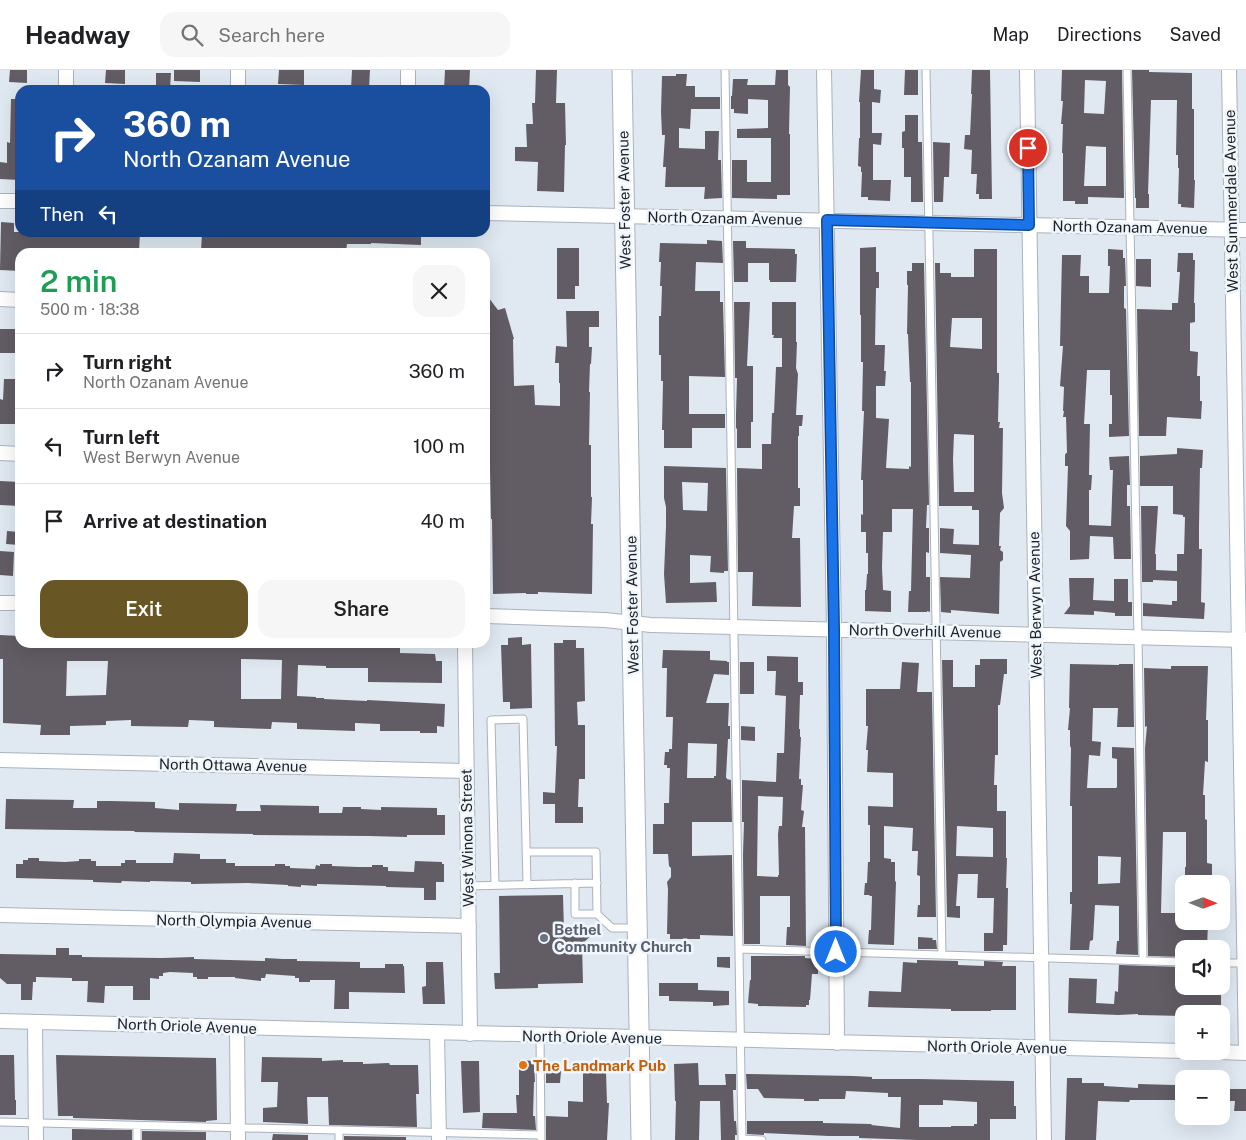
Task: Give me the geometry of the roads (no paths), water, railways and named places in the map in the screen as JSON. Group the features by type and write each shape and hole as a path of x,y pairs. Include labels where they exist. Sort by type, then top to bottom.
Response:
{"street":[{"path":"66,70 66,85"},
{"path":"238,70 238,85"},
{"path":"408,70 408,85"},
{"name":"West Foster Avenue","path":"622,70 641,1140"},
{"path":"824,70 834,629 837,1043"},
{"name":"West Berwyn Avenue","path":"1027,70 1044,1140"},
{"name":"West Summerdale Avenue","path":"1229,70 1242,639 1246,1053"},
{"path":"0,201 15,202"},
{"name":"North Ozanam Avenue","path":"490,213 1246,230"},
{"path":"0,299 15,300"},
{"path":"0,453 15,454"},
{"path":"0,603 15,603"},
{"name":"North Overhill Avenue","path":"490,616 605,620 651,625 1242,639"},
{"name":"West Winona Street","path":"465,648 470,1034"},
{"name":"North Ottawa Avenue","path":"0,760 466,770"},
{"name":"North Olympia Avenue","path":"0,915 468,926"},
{"name":"North Oriole Avenue","path":"0,1021 1175,1051"},
{"path":"35,1022 36,1140"},
{"path":"237,1027 238,1134"},
{"path":"438,1033 439,1136"},
{"path":"1230,1052 1246,1053"}],"lane":[{"path":"726,70 742,1140 762,1140"},
{"path":"926,70 942,955"},
{"path":"1127,70 1143,960"},
{"path":"495,885 492,720 523,719 527,884"},
{"path":"526,852 596,852 597,914"},
{"path":"574,883 575,914 597,914 612,928 637,928"},
{"path":"468,886 597,883"},
{"path":"739,949 1175,962"},
{"path":"1230,963 1245,963"},
{"path":"0,1122 137,1126 238,1134 339,1130 439,1136 541,1138 540,1036"},
{"path":"137,1126 137,1140"},
{"path":"339,1130 339,1140"}],"place":[{"name":"Bethel Community Church","path":"544,938"},
{"name":"The Landmark Pub","path":"523,1065"}]}
